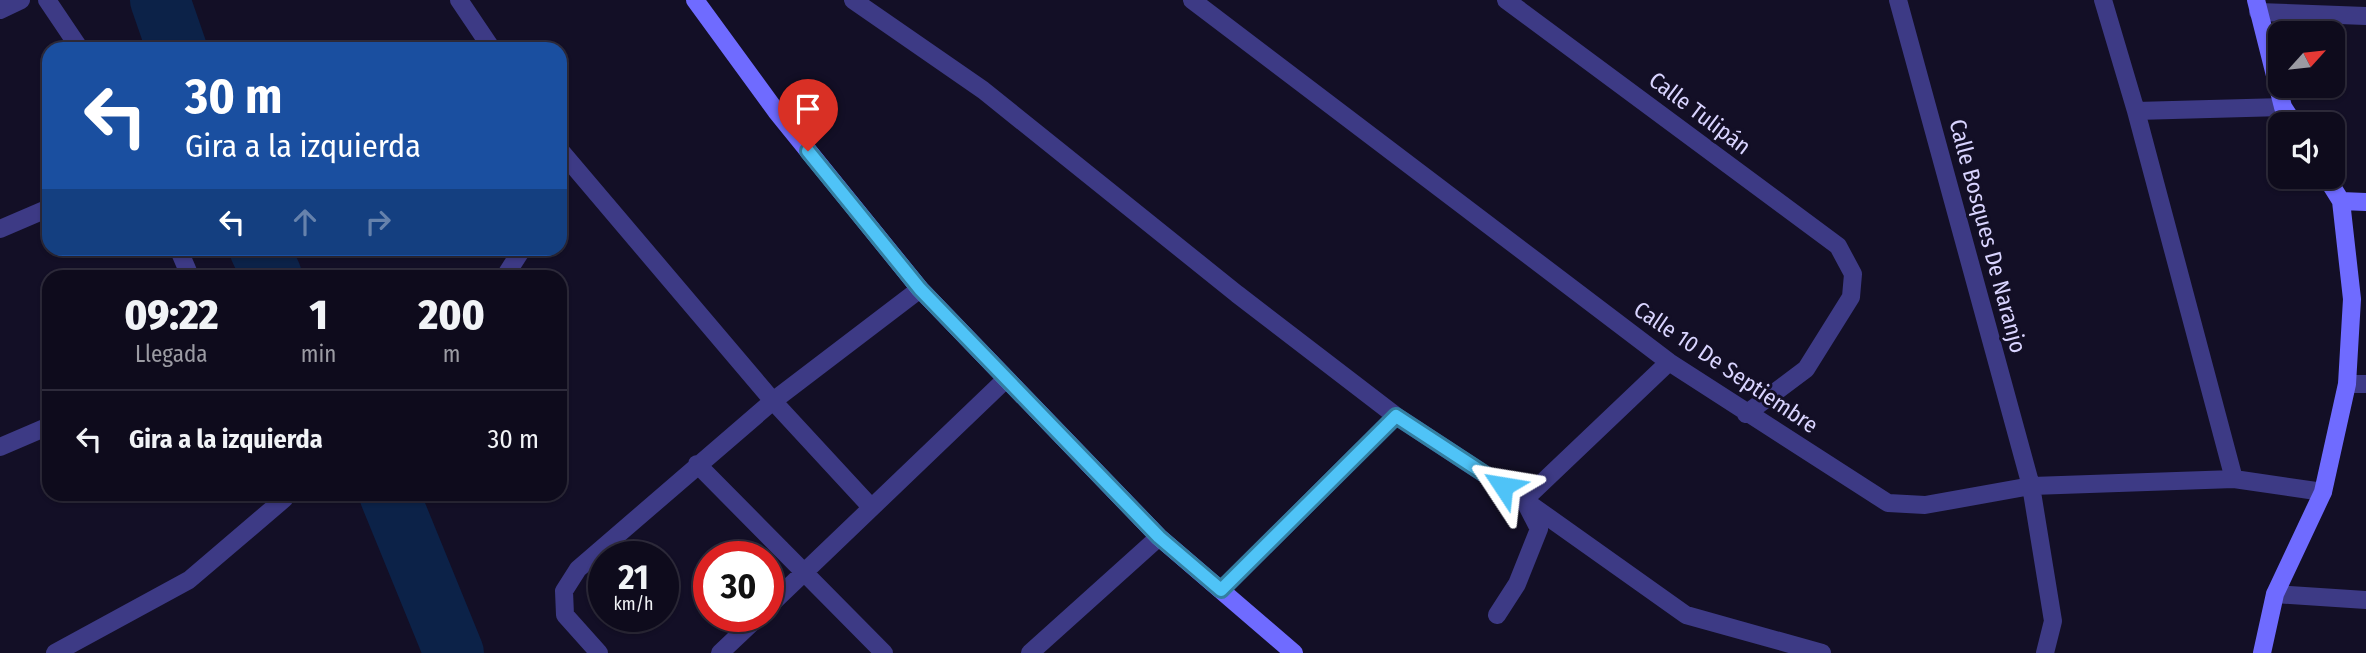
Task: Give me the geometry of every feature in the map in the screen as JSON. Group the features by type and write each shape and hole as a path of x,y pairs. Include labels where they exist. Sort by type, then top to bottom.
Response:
{"main road":[{"path":"695,0 776,111 920,289 1159,537 1294,653"},
{"path":"2257,6 2286,112"},
{"path":"2262,653 2275,594 2323,492 2347,384 2352,299 2341,201 2334,189"},
{"path":"2341,201 2366,202"}],"street":[{"path":"0,10 21,0"},
{"path":"47,0 75,42"},
{"path":"459,0 487,42"},
{"path":"853,0 983,90 1237,294 1396,416 1524,500 1686,615 1822,653"},
{"name":"Calle 10 De Septiembre","path":"1192,0 1669,362 1888,503 1925,505 2031,486 2234,479 2323,492"},
{"name":"Calle Tulipán","path":"1506,0 1838,246 1853,274 1851,297 1806,369 1746,414"},
{"name":"Calle Bosques De Naranjo","path":"1898,0 2031,486 2053,621 2045,653"},
{"path":"2103,0 2136,111 2234,479"},
{"path":"2257,6 2366,16"},
{"path":"2136,111 2283,107"},
{"path":"567,165 773,401 871,507"},
{"path":"0,229 42,211"},
{"path":"598,653 565,615 565,591 578,569 773,401 920,289"},
{"path":"1524,500 1669,362"},
{"path":"784,592 1006,379"},
{"path":"2347,384 2366,384"},
{"path":"1221,590 1396,416"},
{"path":"0,447 42,429"},
{"path":"697,464 884,653"},
{"path":"1497,615 1517,584 1539,529 1524,500"},
{"path":"55,653 189,580 282,501"},
{"path":"1030,653 1159,537"},
{"path":"2275,594 2366,600"},
{"path":"720,653 742,632"}],"waterway":[{"path":"160,0 175,42"},
{"path":"263,256 269,270"},
{"path":"392,501 454,653"}],"route":[{"path":"808,151 920,289 1159,537 1221,590 1396,416 1503,486"}]}
